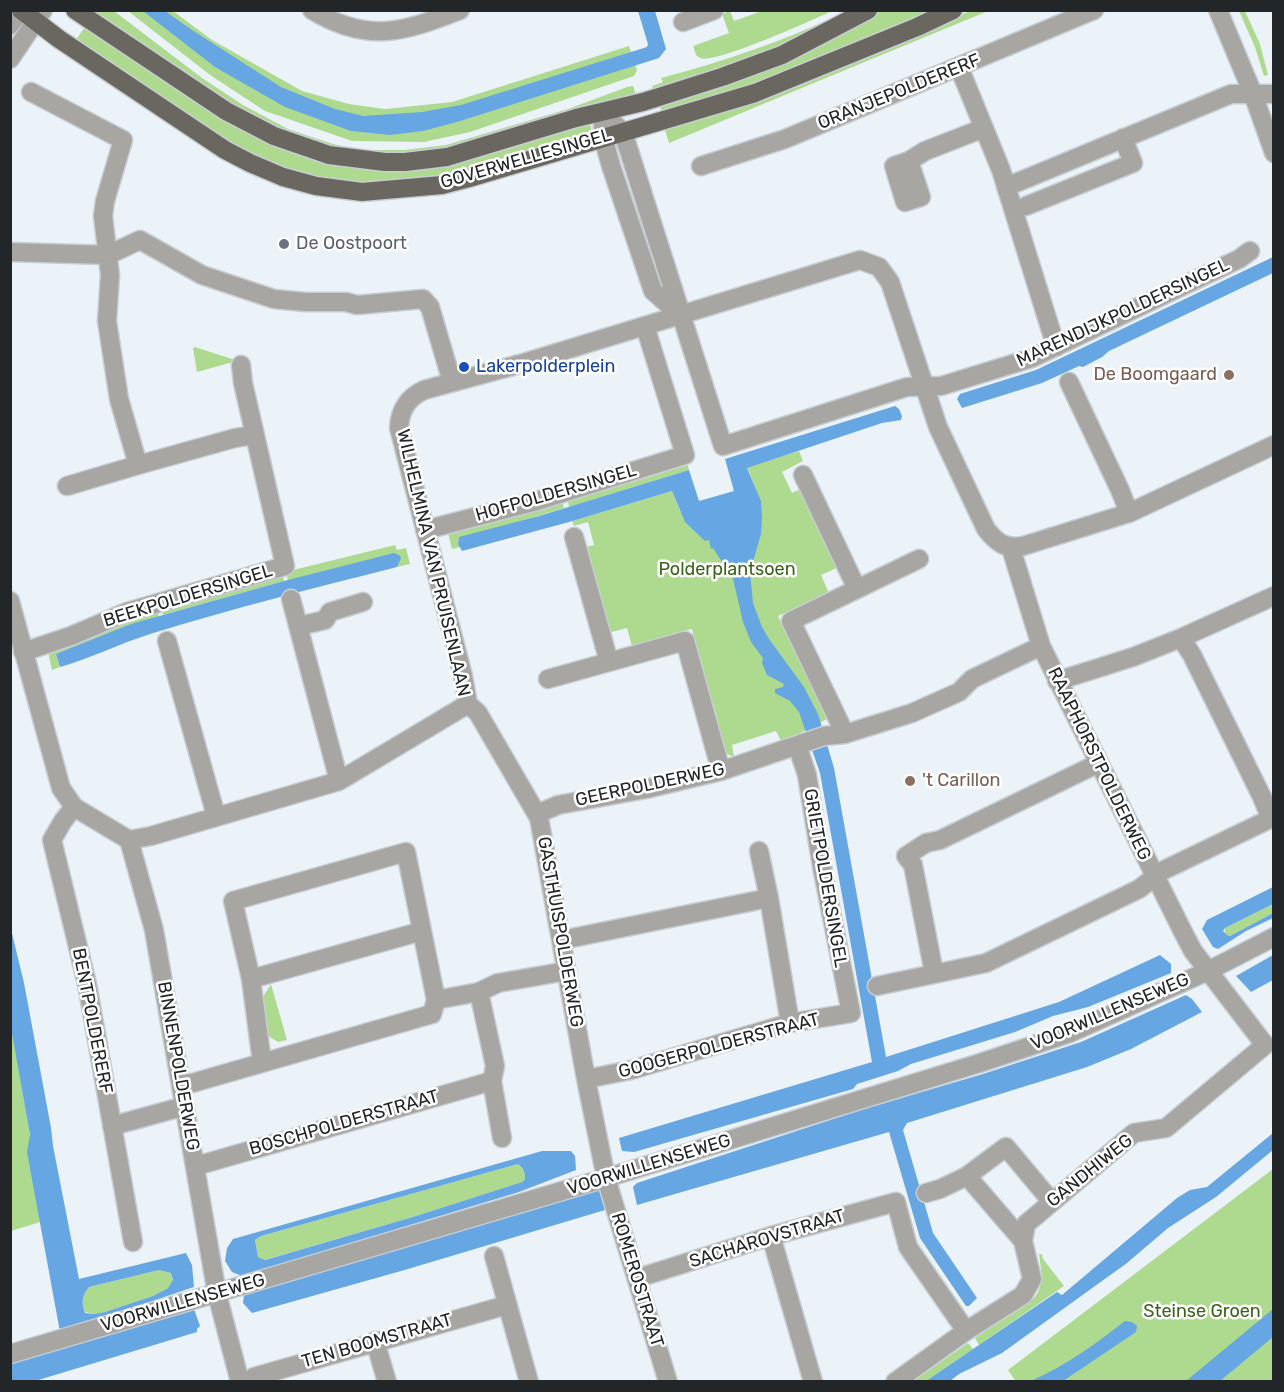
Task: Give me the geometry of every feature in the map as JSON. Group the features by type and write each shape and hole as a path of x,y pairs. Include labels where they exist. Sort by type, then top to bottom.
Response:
{"main road":[{"name":"GOVERWELLESINGEL","path":"21,10 40,16 59,39 225,150 261,168 316,186 362,192 442,185 755,93 953,10"},
{"name":"GOVERWELLESINGEL","path":"75,10 226,111 274,136 329,154 385,162 447,157 722,77 782,55 868,10"}],"street":[{"path":"10,25 21,10"},
{"path":"312,10 340,25 382,31 401,30 460,10"},
{"path":"683,22 714,10"},
{"name":"ORANJEPOLDERERF","path":"701,166 785,139 1094,10"},
{"path":"1218,10 1253,94 1274,153"},
{"path":"10,59 40,16"},
{"path":"959,67 1006,187 1056,347"},
{"path":"32,92 123,140 105,201 103,216 110,275 107,321 119,399 138,465"},
{"path":"1006,187 1231,94 1274,94"},
{"path":"603,113 623,132 723,446 907,387 924,386"},
{"path":"603,113 603,137 611,166 653,291 680,315"},
{"path":"909,161 925,151 984,128"},
{"path":"1026,206 1133,163 1123,138"},
{"path":"10,252 108,255 140,240 202,275 281,300 346,302 357,305 423,299 430,307 452,381"},
{"name":"MARENDIJKPOLDERSINGEL","path":"924,386 941,386 1032,358 1239,259 1250,251"},
{"name":"WILHELMINA VAN PRUISENLAAN","path":"129,840 151,836 339,781 468,704 463,675 400,436 400,419 405,405 417,393 452,381 520,364 860,260 879,267 890,282 938,427 986,529 995,540 1011,548"},
{"name":"HOFPOLDERSINGEL","path":"425,530 537,501 686,455 645,326"},
{"path":"67,486 236,438 255,435 241,365"},
{"path":"1069,382 1129,513"},
{"name":"BEEKPOLDERSINGEL","path":"23,652 71,636 127,612 285,566 255,435"},
{"path":"1011,548 1129,513 1274,445"},
{"path":"803,474 857,589"},
{"path":"574,537 609,662"},
{"name":"RAAPHORSTPOLDERWEG","path":"1011,548 1041,646 1057,681 1192,951 1208,970"},
{"path":"919,559 791,621 846,734 912,713 959,692 972,679 1041,646"},
{"path":"1057,681 1133,657 1274,596"},
{"path":"291,599 339,781"},
{"path":"10,601 61,788 74,807 129,840"},
{"path":"299,626 325,620 330,612 363,602"},
{"path":"877,986 986,963 1139,890 1179,863 1272,818 1192,655 1181,638"},
{"path":"167,641 216,816"},
{"path":"548,679 685,641 721,771"},
{"name":"GASTHUISPOLDERWEG","path":"468,704 478,712 537,814 606,1178"},
{"name":"GEERPOLDERWEG","path":"537,814 558,805 646,789 721,771 810,740 846,734"},
{"name":"GRIETPOLDERSINGEL","path":"810,740 807,775 822,867 851,1013"},
{"path":"934,974 913,865 906,856 926,843 940,840 1099,763"},
{"name":"BENTPOLDERERF","path":"74,807 52,840 87,984 133,1242"},
{"name":"BINNENPOLDERWEG","path":"129,840 154,930 217,1294"},
{"path":"759,851 790,1023"},
{"path":"182,1086 432,1014 436,1000 406,852 233,901 251,979 262,1062"},
{"path":"562,940 768,898"},
{"path":"251,979 422,931"},
{"name":"VOORWILLENSEWEG","path":"10,1354 606,1178 980,1063 1070,1033 1274,938"},
{"name":"GANDHIWEG","path":"1023,1241 1026,1224 1134,1133 1166,1128 1269,1045 1208,970"},
{"path":"436,1000 479,992 498,983 567,971"},
{"path":"479,992 495,1066 492,1081 502,1138"},
{"name":"GOOGERPOLDERSTRAAT","path":"586,1079 631,1070 790,1023 851,1013"},
{"name":"BOSCHPOLDERSTRAAT","path":"196,1166 492,1081"},
{"path":"112,1126 185,1106"},
{"path":"926,1193 968,1176 1006,1147 1052,1202"},
{"path":"895,1382 966,1331 1023,1295 1032,1279 1023,1241 968,1176"},
{"name":"ROMEROSTRAAT","path":"606,1178 668,1382"},
{"name":"SACHAROVSTRAAT","path":"638,1278 771,1236 896,1202 908,1247 966,1331"},
{"path":"771,1236 813,1382"},
{"path":"494,1256 529,1382"},
{"path":"217,1294 240,1382"},
{"name":"TEN BOOMSTRAAT","path":"249,1382 254,1377 507,1305"},
{"path":"375,1341 387,1382"}],"green space":[{"path":"94,11 114,11 202,78 243,105 288,129 333,144 362,150 405,150 446,145 568,109 627,87 633,86 636,95 443,152 402,157 329,150 265,125 197,82"},
{"path":"128,11 173,11 212,40 302,91 349,104 385,109 452,102 629,46 637,70 634,76 470,132 424,142 352,141 265,111 210,75"},
{"path":"730,11 734,21 762,11 832,11 724,55 709,58 698,57 693,46 729,33 722,14"},
{"path":"847,11 858,11 787,44 722,68 653,89 652,86 663,82 661,78 756,49"},
{"path":"879,11 938,11 806,68 663,115 660,106 773,68"},
{"path":"970,11 988,11 669,143 665,130 701,119 701,115 795,83"},
{"path":"1239,11 1245,11 1260,44 1268,75 1264,76 1255,47"},
{"path":"85,27 219,118 301,153 371,166 583,122 591,126 591,133 456,172 366,187 334,185 281,169 235,149 73,44"},
{"path":"193,348 232,359 233,362 197,372"},
{"name":"Polderplantsoen","path":"799,451 803,461 782,472 792,493 803,488 841,566 821,575 828,591 826,593 828,597 801,609 799,606 778,616 788,637 792,635 829,714 827,719 800,733 801,736 782,743 776,731 732,745 734,757 721,751 712,718 717,717 713,703 709,704 695,653 698,652 692,629 672,634 673,639 633,650 627,628 608,633 582,548 594,545 588,522 574,526 572,521 672,491 681,513 756,489 747,467"},
{"path":"688,465 689,470 569,507 568,502 570,501"},
{"path":"563,504 564,508 458,540 460,547 452,549 448,533"},
{"path":"395,545 397,550 406,548 410,564 397,567 400,558 288,580 287,577 289,571"},
{"path":"278,574 283,577 284,581 163,615 165,606"},
{"path":"153,610 158,613 159,617 56,654 60,667 52,670 47,648"},
{"path":"1273,904 1273,913 1230,936 1225,934 1225,928"},
{"path":"271,984 287,1040 278,1042 268,1036 261,1000"},
{"path":"10,1019 43,1212 39,1213 40,1222 11,1231"},
{"path":"518,1164 524,1172 525,1179 522,1182 416,1216 264,1260 258,1257 255,1240 261,1236"},
{"name":"Steinse Groen","path":"1273,1169 1273,1381 1016,1382 1008,1370"},
{"path":"1039,1254 1042,1254 1043,1259 1064,1286 979,1345 975,1338 1035,1297 1041,1281"},
{"path":"159,1270 171,1273 173,1281 168,1288 153,1296 105,1312 94,1314 85,1312 83,1299 89,1287"},
{"path":"968,1343 973,1349 926,1381 912,1382"}],"water":[{"path":"143,11 165,11 281,87 335,109 363,116 422,112 461,105 647,47 638,11 655,11 666,49 659,58 457,122 423,131 390,135 351,131 285,107 215,67"},
{"path":"1273,257 1273,273 1109,351 1083,367 1079,366 1042,383 962,408 957,399 960,394 1036,370"},
{"path":"895,406 902,416 901,420 882,423 747,468 761,501 762,517 761,534 750,572 753,603 769,639 804,687 818,714 834,768 886,1057 1059,1002 1160,955 1171,964 1171,973 1088,1007 1053,1016 1015,1032 911,1064 898,1071 857,1084 853,1089 634,1152 622,1151 619,1138 872,1062 820,773 799,712 790,701 775,693 775,689 783,687 784,684 767,675 762,663 763,658 751,642 743,622 733,579 713,548 711,549 709,540 705,541 685,522 672,491 462,551 458,544 459,537 539,516 689,470 699,501 734,491 725,459"},
{"path":"394,553 401,558 397,567 180,625 60,667 56,654 131,624"},
{"path":"1273,887 1273,904 1223,931 1230,936 1273,913 1273,918 1246,931 1218,949 1213,947 1202,929 1207,920"},
{"path":"10,925 24,983 79,1279 186,1253 192,1265 194,1287 60,1332 27,1152 30,1135 11,1028","holes":["159,1270 171,1273 173,1280 168,1288 153,1296 105,1312 85,1313 83,1299 89,1287"]},
{"path":"1273,955 1273,980 1251,992 1236,976"},
{"path":"1186,995 1202,1012 1131,1049 1087,1067 907,1123 903,1130 933,1233 977,1298 969,1306 966,1306 920,1238 889,1132 637,1205 633,1187 637,1183 867,1108 1081,1042"},
{"path":"1273,1133 1273,1150 1216,1197 1168,1228 1127,1263 1002,1353 959,1374 950,1381 926,1381 1057,1292 1062,1295 1177,1198 1190,1190 1207,1187"},
{"path":"542,1151 571,1151 575,1156 576,1170 519,1192 242,1276 232,1272 225,1261 227,1248 233,1239","holes":["518,1164 525,1174 522,1182 265,1260 258,1257 255,1240 261,1236"]},
{"path":"599,1190 605,1210 252,1313 243,1303 244,1295"},
{"path":"194,1309 200,1326 197,1332 35,1381 11,1382 11,1363 23,1358"},
{"path":"1273,1309 1273,1337 1220,1381 1186,1381"},
{"path":"1125,1321 1137,1326 1136,1332 1063,1381 1031,1381 1080,1354"}],"place":[{"name":"De Oostpoort","path":"284,244"},
{"name":"Lakerpolderplein","path":"464,367"},
{"name":"De Boomgaard","path":"1229,375"},
{"name":"'t Carillon","path":"910,781"}]}
